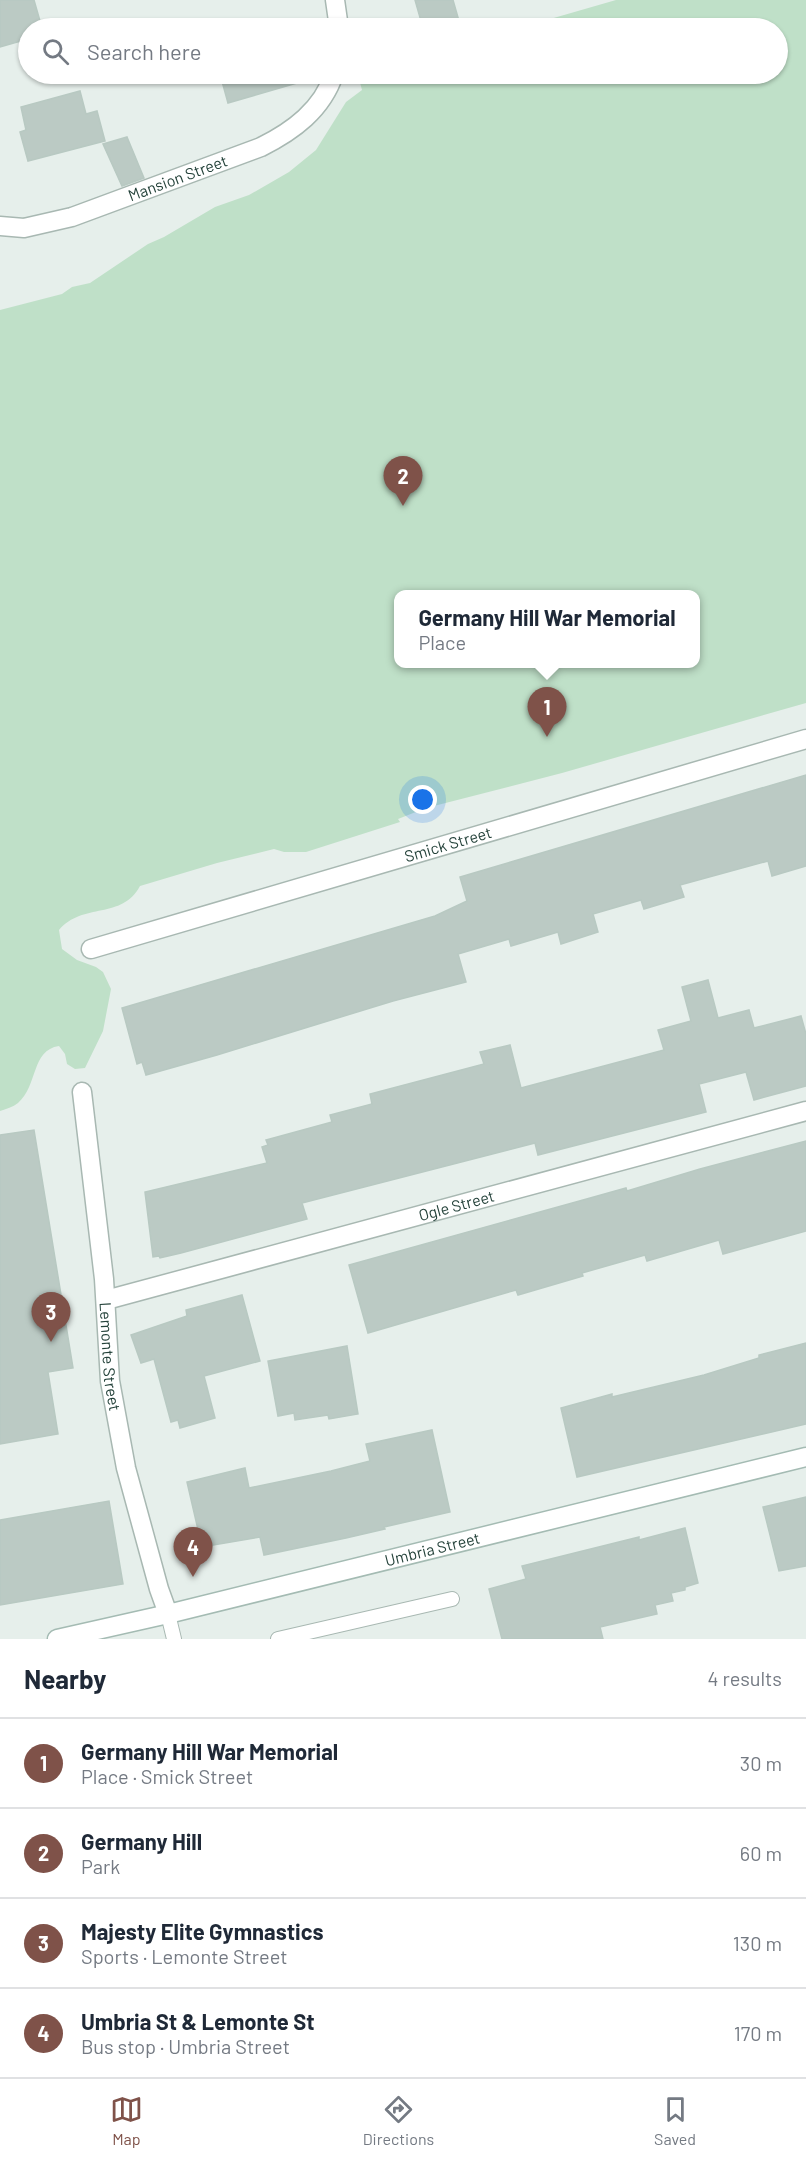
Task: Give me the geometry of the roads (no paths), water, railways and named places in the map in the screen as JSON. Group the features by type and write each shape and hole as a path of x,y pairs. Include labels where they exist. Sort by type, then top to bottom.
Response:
{"street":[{"path":"335,0 338,18"},
{"name":"Mansion Street","path":"0,226 24,228 72,217 261,147 304,120 316,107 329,84"},
{"name":"Smick Street","path":"91,949 806,739"},
{"name":"Lemonte Street","path":"82,1092 106,1300 110,1381 120,1441 159,1589 168,1614"},
{"name":"Ogle Street","path":"106,1300 806,1111"},
{"name":"Umbria Street","path":"57,1639 168,1614 806,1457"}],"lane":[{"path":"278,1639 452,1599"},
{"path":"168,1614 174,1639"}],"place":[{"name":"Germany Hill","path":"403,506"},
{"name":"Germany Hill War Memorial","path":"547,737"},
{"name":"Majesty Elite Gymnastics","path":"51,1342"},
{"name":"Umbria St & Lemonte St","path":"193,1577"}]}
